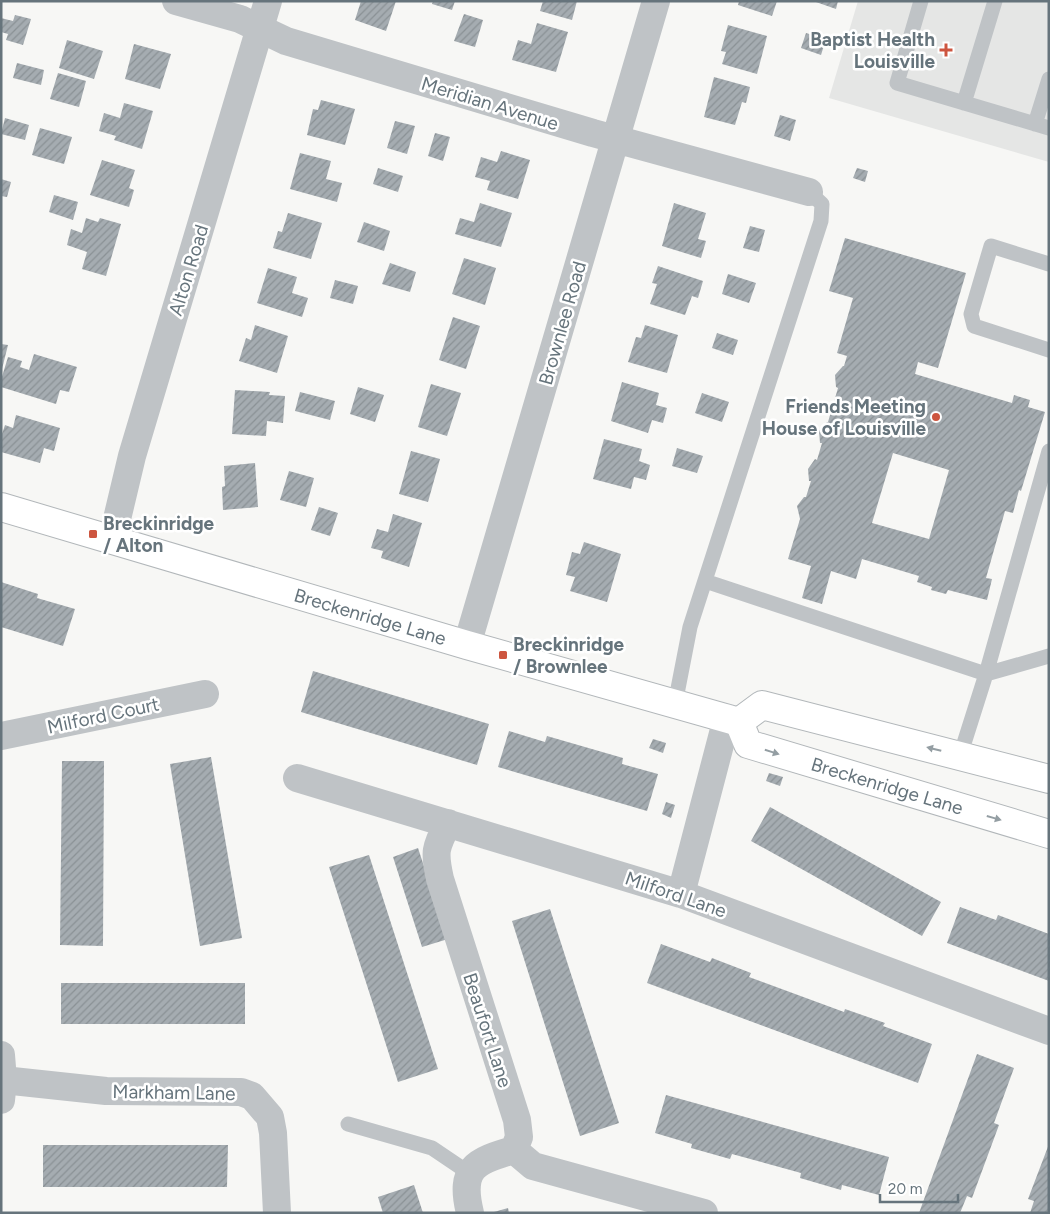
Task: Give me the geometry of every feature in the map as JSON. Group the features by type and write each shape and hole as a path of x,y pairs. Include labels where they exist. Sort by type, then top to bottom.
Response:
{"main road":[{"name":"Breckenridge Lane","path":"1,507 467,645 733,720 748,744 1049,834"},
{"path":"733,720 762,705 1049,779"}],"street":[{"name":"Meridian Avenue","path":"176,1 240,19 286,41 615,139 809,192"},
{"name":"Alton Road","path":"112,540 132,456 268,1"},
{"name":"Brownlee Road","path":"467,645 656,1"},
{"name":"Milford Court","path":"1,736 205,694"},
{"path":"682,894 733,720"},
{"name":"Milford Lane","path":"297,778 682,894 1049,1030"},
{"name":"Beaufort Lane","path":"448,823 437,845 438,873 517,1120 519,1137 514,1150"},
{"name":"Markham Lane","path":"2,1078 106,1091 241,1092 252,1096 270,1117 273,1133 277,1213"},
{"path":"470,1213 466,1186 474,1166 489,1157 514,1150 533,1166 704,1213"}],"lane":[{"path":"921,1 897,83 1042,126 1049,79"},
{"path":"964,103 995,1"},
{"path":"675,704 690,627 821,221 822,204 809,192"},
{"path":"1049,264 991,246 970,314 974,326 1049,350"},
{"path":"960,756 986,674 1049,451"},
{"path":"705,581 986,674 1049,656"},
{"path":"348,1124 432,1148 470,1173"}],"shaded area":[{"name":"Baptist Health Louisville","path":"858,1 1049,1 1049,162 829,98"}],"building":[{"path":"361,1 396,1 386,31 355,20"},
{"path":"433,1 455,1 452,10 432,4"},
{"path":"543,1 577,1 572,20 540,11"},
{"path":"739,1 777,1 772,16 738,5"},
{"path":"813,1 838,1 836,9"},
{"path":"464,14 483,20 475,47 454,41"},
{"path":"15,15 31,19 23,45 6,40 8,34 1,32 1,18 13,21"},
{"path":"537,23 568,32 556,72 512,60 518,40 531,44"},
{"path":"728,25 767,36 757,74 722,64 726,52 721,51"},
{"path":"806,33 826,39 821,55 801,48"},
{"path":"67,40 103,51 94,79 59,68"},
{"path":"134,44 171,54 160,89 125,79"},
{"path":"17,63 44,70 41,85 13,78"},
{"path":"58,73 86,81 79,107 50,99"},
{"path":"714,77 750,87 746,103 742,102 735,125 704,117"},
{"path":"321,100 355,109 345,145 307,135 313,109 318,110"},
{"path":"124,103 153,111 142,149 114,140 116,136 99,131 104,113 120,118"},
{"path":"780,115 796,120 790,141 774,136"},
{"path":"5,118 29,125 25,140 1,134"},
{"path":"395,121 415,126 407,154 387,148"},
{"path":"40,128 72,137 64,164 32,155"},
{"path":"435,133 450,137 443,161 428,156"},
{"path":"501,151 530,160 518,199 487,190 490,181 475,177 481,157 497,162"},
{"path":"300,153 331,161 326,179 342,183 337,202 290,189"},
{"path":"102,160 135,170 129,188 134,190 129,207 90,195"},
{"path":"378,168 403,176 398,192 373,184"},
{"path":"857,168 868,171 865,182 853,178"},
{"path":"1,179 11,182 7,197 1,196"},
{"path":"54,195 78,202 73,220 49,212"},
{"path":"480,203 512,213 501,247 455,234 460,218 474,222"},
{"path":"674,203 706,213 698,239 706,241 701,258 662,246"},
{"path":"288,213 322,223 311,259 273,248 278,231 282,232"},
{"path":"86,218 98,222 100,218 121,224 106,276 82,269 87,252 67,245 71,229 82,233"},
{"path":"364,222 390,231 384,251 357,242"},
{"path":"750,226 765,230 759,252 743,248"},
{"name":"Friends Meeting House of Louisville","path":"845,238 966,273 938,368 918,362 915,374 1012,403 1014,395 1030,400 1028,407 1045,412 1013,513 1005,511 986,578 992,579 987,600 948,590 946,594 931,590 932,587 917,582 919,576 862,559 856,579 831,571 822,604 802,598 811,566 788,559 800,519 797,506 806,497 811,481 809,481 808,469 815,459 817,460 822,443 820,443 819,431 828,422 838,388 836,387 835,375 844,366 847,356 837,353 853,298 829,291","holes":["893,453 949,470 929,539 872,523"]},
{"path":"464,258 496,268 485,305 452,294"},
{"path":"390,263 416,272 410,292 382,284"},
{"path":"658,266 703,281 698,298 692,296 685,315 650,304 657,284 652,283"},
{"path":"268,268 297,277 292,293 308,298 302,317 257,303"},
{"path":"728,274 756,283 749,303 722,294"},
{"path":"335,280 358,286 353,304 330,298"},
{"path":"453,317 480,326 466,369 439,360"},
{"path":"255,325 288,336 277,373 239,361 246,338 251,340"},
{"path":"645,325 678,335 667,373 628,362 636,337 641,338"},
{"path":"717,333 738,340 733,355 712,348"},
{"path":"1,344 8,345 2,369 1,369"},
{"path":"34,354 77,367 69,392 60,390 56,404 1,387 1,380 8,357 22,361 20,367 29,370"},
{"path":"622,382 659,393 656,405 667,408 663,423 652,420 648,433 611,421"},
{"path":"431,384 461,393 447,436 418,427"},
{"path":"358,387 384,395 375,422 350,414"},
{"path":"235,390 270,392 269,395 285,396 283,423 267,421 266,436 232,434"},
{"path":"300,392 335,401 330,420 295,411"},
{"path":"702,393 729,402 722,422 695,413"},
{"path":"16,415 60,428 54,451 44,448 40,463 1,452 1,437 5,425 13,428"},
{"path":"604,439 642,449 639,461 650,465 646,480 634,477 631,489 593,479"},
{"path":"677,448 703,456 697,473 672,466"},
{"path":"411,451 440,459 428,502 399,494"},
{"path":"255,463 258,507 223,510 222,487 225,486 224,466"},
{"path":"289,471 314,478 306,507 280,500"},
{"path":"319,507 338,513 330,536 311,530"},
{"path":"393,514 422,523 409,567 381,558 383,551 371,548 377,529 388,532"},
{"path":"584,542 621,554 607,602 570,591 575,577 566,575 572,552 580,554"},
{"path":"1,582 38,594 37,598 75,609 63,646 1,627"},
{"path":"313,671 489,724 477,765 301,712"},
{"path":"509,731 545,742 547,736 623,758 622,764 658,774 647,811 498,767"},
{"path":"653,739 666,743 663,753 649,748"},
{"path":"211,757 242,938 200,946 170,764"},
{"path":"62,761 104,761 103,946 60,945"},
{"path":"769,773 783,777 780,786 766,781"},
{"path":"666,802 675,805 671,818 662,814"},
{"path":"770,807 941,902 922,936 751,841"},
{"path":"418,848 448,939 422,947 393,857"},
{"path":"369,855 438,1069 398,1082 329,867"},
{"path":"960,907 996,920 998,915 1049,934 1049,981 947,943"},
{"path":"550,909 619,1123 580,1136 512,921"},
{"path":"661,944 710,962 712,958 751,973 749,977 844,1012 845,1009 885,1023 883,1026 932,1044 918,1083 647,983"},
{"path":"61,983 245,983 245,1024 61,1024"},
{"path":"977,1054 1014,1068 994,1123 999,1125 972,1198 967,1196 960,1213 919,1213"},
{"path":"666,1095 889,1157 879,1195 842,1185 841,1190 800,1178 801,1173 732,1154 730,1159 691,1148 692,1144 655,1133"},
{"path":"1049,1144 1049,1213 1030,1213 1034,1201 1028,1199"},
{"path":"43,1145 228,1145 227,1187 43,1187"},
{"path":"414,1185 423,1213 383,1213 378,1197"},
{"path":"508,1208 509,1213 494,1213 494,1212"}],"place":[{"name":"Baptist Health Louisville","path":"946,50"},
{"name":"Friends Meeting House of Louisville","path":"936,417"},
{"name":"Breckinridge / Alton","path":"93,534"},
{"name":"Breckinridge / Brownlee","path":"503,655"}]}
